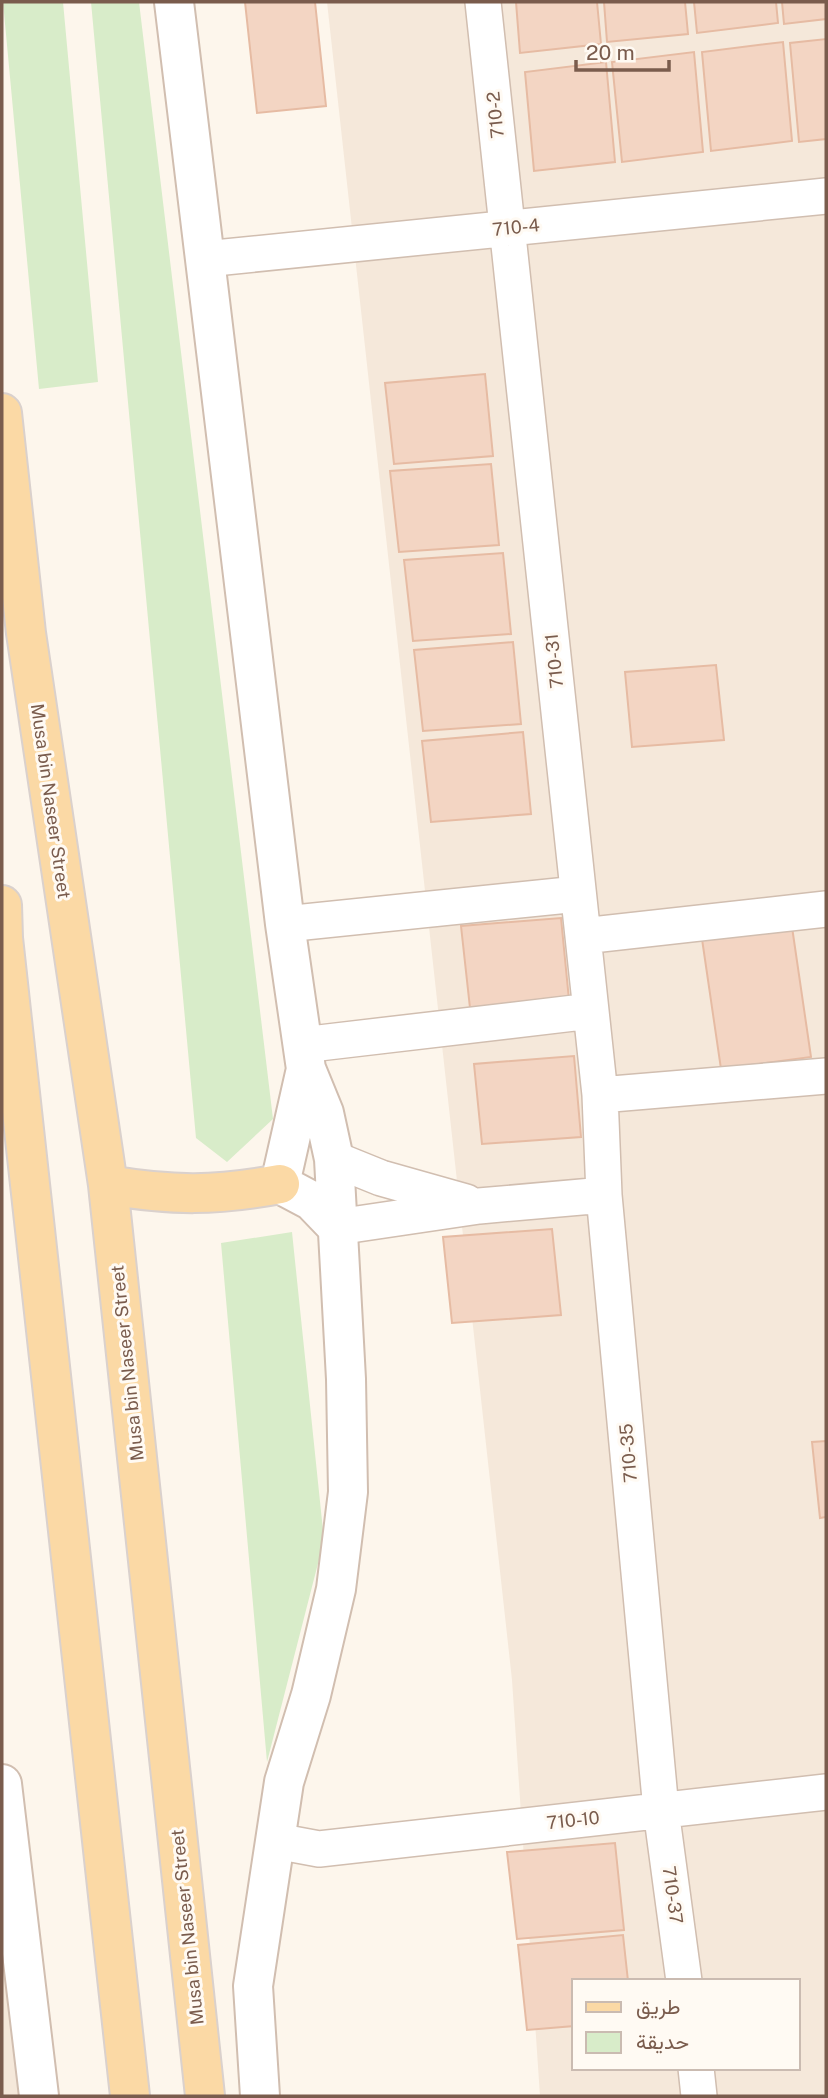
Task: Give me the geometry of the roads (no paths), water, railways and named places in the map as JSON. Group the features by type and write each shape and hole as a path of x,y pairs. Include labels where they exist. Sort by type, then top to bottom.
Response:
{"main road":[{"name":"Musa bin Naseer Street","path":"2,413 26,633 108,1185 205,2096"},
{"path":"2,926 130,2096"},
{"path":"108,1185 194,1195 237,1192 280,1184"}],"street":[{"path":"174,2 285,924 304,1057 324,1113 334,1159 346,1378 348,1492 336,1590 311,1695 284,1782 253,1986 260,2096"},
{"name":"710-2","path":"483,2 507,228"},
{"name":"710-4","path":"205,258 826,196"},
{"name":"710-31","path":"507,228 600,1095"},
{"path":"285,924 578,894"},
{"path":"583,936 826,909"},
{"path":"304,1057 591,1011"},
{"path":"304,1057 280,1184 312,1201 337,1227"},
{"path":"600,1095 826,1076"},
{"name":"710-35","path":"600,1095 604,1195 662,1810"},
{"path":"334,1159 381,1178 480,1206"},
{"path":"337,1227 480,1206 604,1195"},
{"path":"2,1784 39,2096"},
{"name":"710-10","path":"276,1841 319,1849 826,1792"},
{"name":"710-37","path":"662,1810 684,1979"},
{"path":"696,2070 699,2096"}]}
